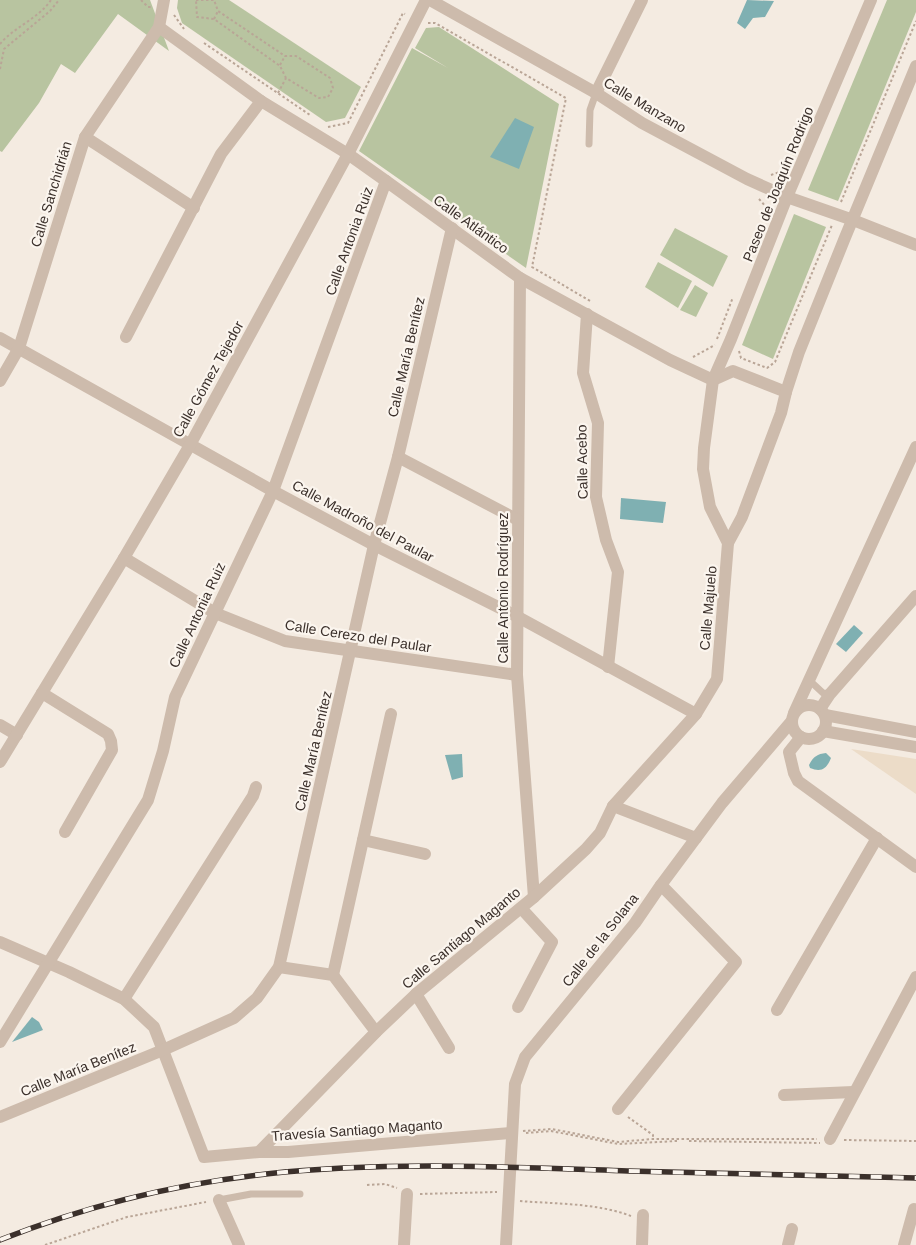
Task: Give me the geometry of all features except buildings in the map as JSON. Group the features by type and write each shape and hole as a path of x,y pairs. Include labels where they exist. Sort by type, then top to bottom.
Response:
{"street":[{"name":"Calle Gómez Tejedor","path":"0,762 190,445 348,154 426,0"},
{"name":"Calle Manzano","path":"430,0 596,94 650,128 747,179 787,197 916,245"},
{"path":"596,94 642,0"},
{"name":"Paseo de Joaquín Rodrigo","path":"712,380 729,346 787,197 872,0"},
{"name":"Calle Sanchidrián","path":"0,381 19,348 85,138 159,27 159,4"},
{"name":"Calle Atlántico","path":"159,27 266,104 348,154 520,278 670,360 712,380"},
{"path":"728,543 742,517 781,413 786,392 806,335 916,66"},
{"path":"126,337 221,154 266,104"},
{"path":"85,138 194,208"},
{"name":"Calle Antonia Ruiz","path":"0,1042 148,800 163,751 175,697 273,491 386,181"},
{"name":"Calle María Benítez","path":"0,1117 163,1050 234,1018 257,998 279,967 374,545 398,457 452,228"},
{"name":"Calle Antonio Rodríguez","path":"520,278 517,675 534,897"},
{"name":"Calle Acebo","path":"587,314 583,373 598,423 596,497 606,540 618,572 608,667"},
{"name":"Calle Madroño del Paular","path":"0,338 273,491 374,545 518,617 696,714"},
{"path":"728,543 710,507 703,468 712,380 733,371 786,392"},
{"name":"Calle de la Solana","path":"506,1245 515,1084 526,1057 635,923 696,838 793,718 916,447"},
{"path":"398,457 518,520"},
{"name":"Calle Majuelo","path":"613,806 696,714 716,679 728,543"},
{"name":"Calle Cerezo del Paular","path":"124,558 215,613 284,641 517,675"},
{"path":"916,596 830,694 822,712 826,724 823,732 817,737 810,739 800,736 793,730 793,718 802,706 812,705 822,712 916,732"},
{"path":"42,693 108,734 111,740 112,750 65,832"},
{"path":"333,975 390,714"},
{"path":"0,724 17,735"},
{"path":"823,732 916,746"},
{"path":"800,736 789,752 798,781 916,867"},
{"name":"Calle de la Solana","path":"744,778 800,736"},
{"path":"124,999 253,796 256,787"},
{"path":"613,806 696,838"},
{"name":"Calle Santiago Maganto","path":"258,1152 416,994 534,897 586,849 600,833 613,806"},
{"path":"777,1010 877,838"},
{"path":"363,840 425,854"},
{"path":"618,1109 736,962 661,885"},
{"path":"518,1007 552,942 520,908"},
{"path":"0,942 70,972 124,999 154,1027 163,1050"},
{"path":"279,967 333,975 376,1032"},
{"path":"830,1139 916,977"},
{"path":"416,994 449,1048"},
{"name":"Travesía Santiago Maganto","path":"163,1050 204,1157 511,1134"},
{"path":"784,1095 854,1092"},
{"path":"404,1245 407,1194"},
{"path":"219,1200 239,1245"},
{"path":"904,1245 915,1210"},
{"path":"642,1245 643,1218"},
{"path":"788,1245 792,1229"}],"lane":[{"path":"589,144 590,110 596,94"},
{"path":"809,680 823,693 830,694"},
{"path":"219,1200 251,1194 300,1194"}],"path":[{"path":"4,49 0,46 6,37 42,10 51,0"},
{"path":"0,69 4,49 50,11 59,0"},
{"path":"141,0 159,4 178,18 180,25 186,31"},
{"path":"196,0 214,0 218,12 285,56 296,56 330,78 333,88 328,97 319,98 286,78 280,66 214,19 197,17 196,0"},
{"path":"214,19 218,12"},
{"path":"328,127 348,123 403,13 425,23 435,24 566,98 532,267 599,306"},
{"path":"692,357 720,343 738,349 742,358 767,368 775,362 916,21"},
{"path":"201,41 314,118"},
{"path":"280,66 285,56"},
{"path":"266,104 278,93 286,78"},
{"path":"768,176 785,171 789,163"},
{"path":"756,195 768,209 766,218"},
{"path":"712,353 720,327 734,295"},
{"path":"618,1109 652,1135 652,1140"},
{"path":"511,1134 552,1129 618,1142 652,1140 830,1139 916,1141"},
{"path":"367,1185 385,1184 407,1194 495,1192"},
{"path":"45,1245 127,1217 219,1200"},
{"path":"508,1200 583,1206 643,1218"}],"green space":[{"path":"0,0 150,0 169,51 118,14 75,73 61,64 39,103 2,152 0,151"},
{"path":"178,0 229,0 361,87 345,118 326,122 182,23 177,8"},
{"path":"887,0 916,0 916,12 838,201 808,190"},
{"path":"439,27 559,104 526,268 359,151 412,48 448,68 415,48 426,28"},
{"path":"794,214 826,227 773,359 742,345"},
{"path":"675,228 728,256 713,287 660,255"},
{"path":"658,262 692,281 678,308 645,287"},
{"path":"695,285 708,293 696,317 680,310"}],"shaded area":[{"path":"851,749 916,759 916,794"}],"water":[{"path":"747,0 774,1 765,17 753,18 745,29 737,23"},
{"path":"515,118 534,127 519,169 490,157"},
{"path":"621,498 666,502 663,523 620,519"},
{"path":"854,625 863,633 846,652 836,644"},
{"path":"826,753 831,758 824,769 810,768 809,765 814,758"},
{"path":"462,754 463,777 452,780 445,755"},
{"path":"32,1017 39,1022 43,1030 12,1042"}],"railway":[{"path":"0,1240 65,1217 164,1190 232,1178 311,1170 356,1167 447,1166 916,1178"}]}
